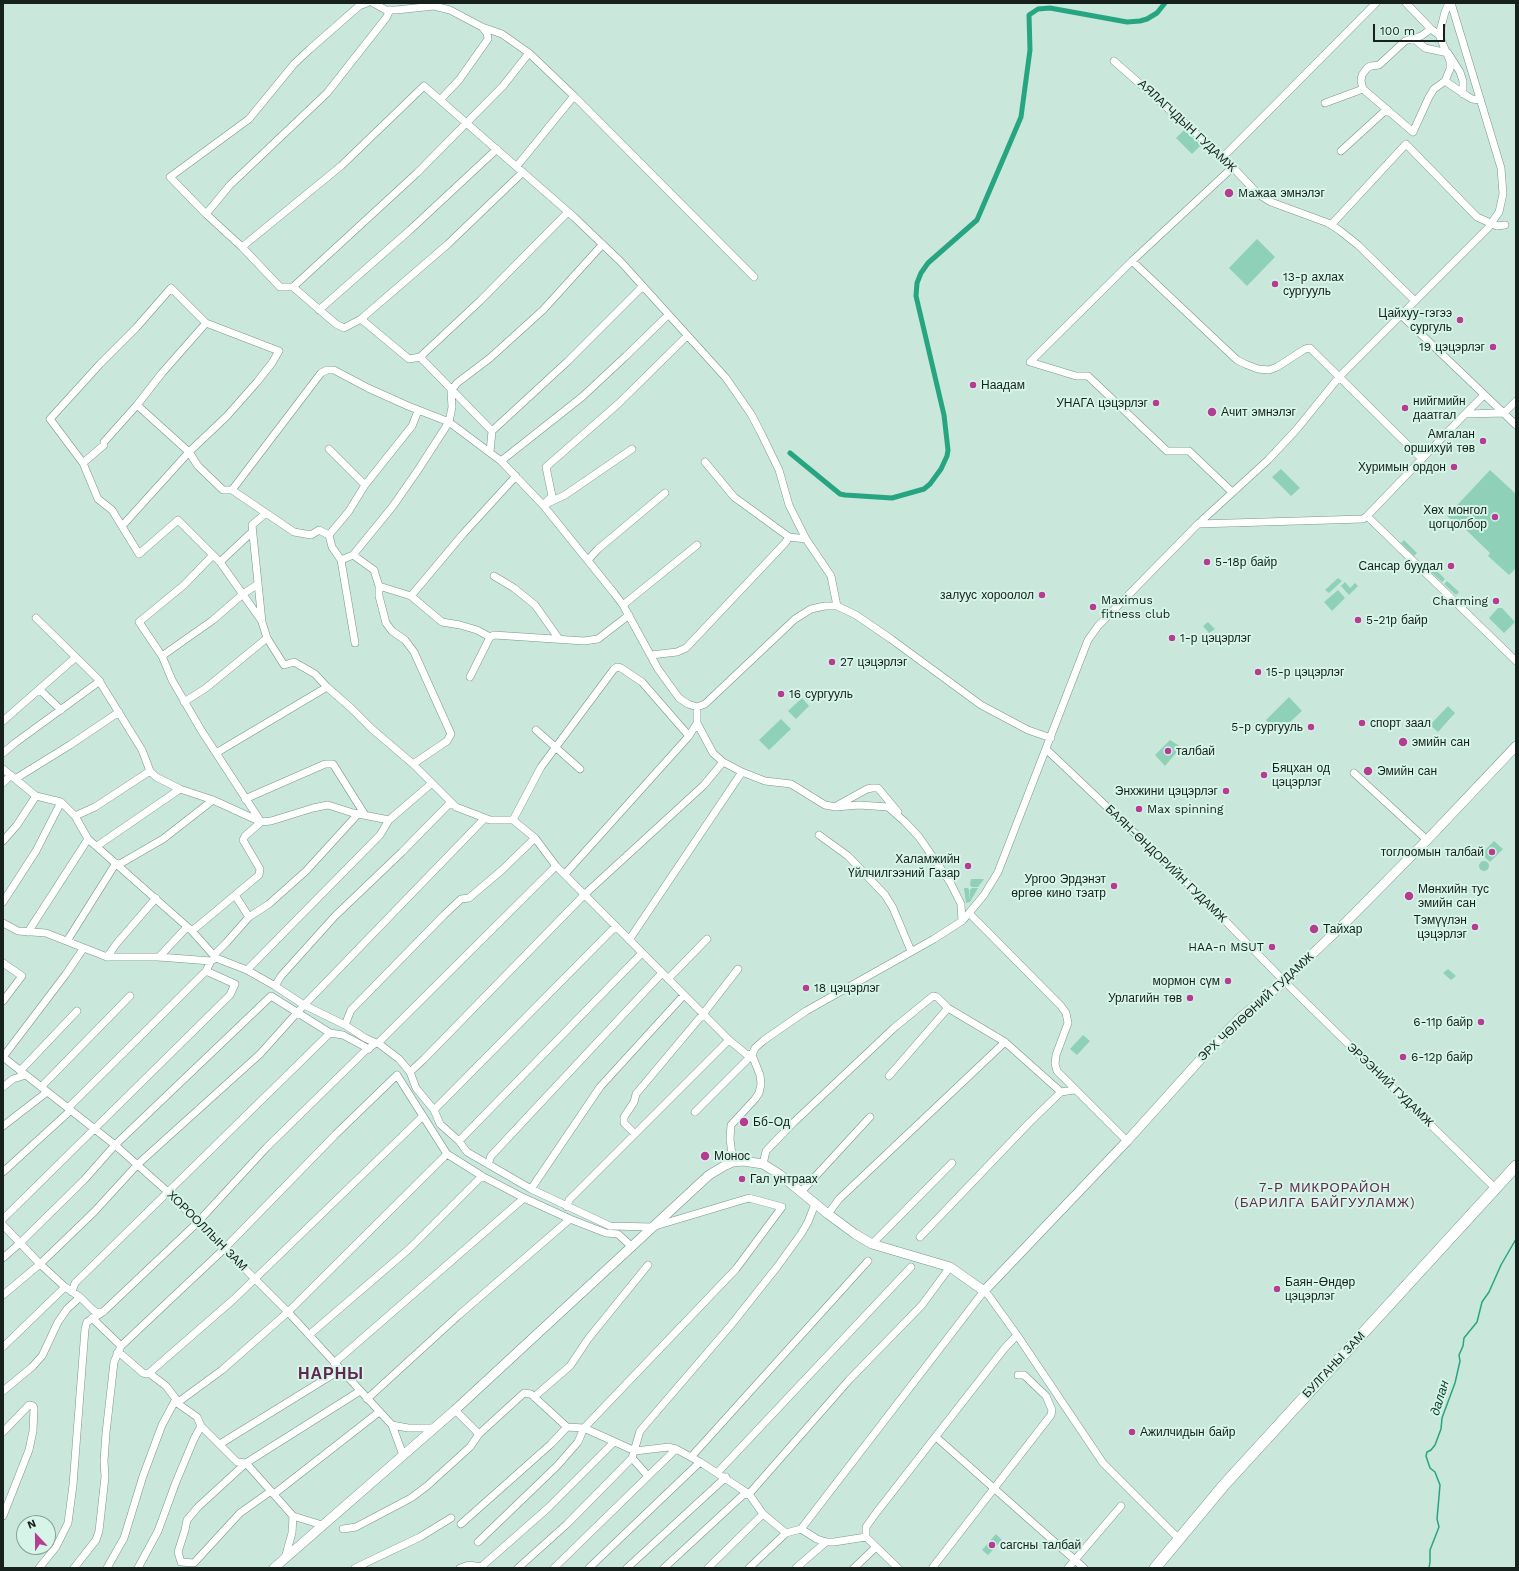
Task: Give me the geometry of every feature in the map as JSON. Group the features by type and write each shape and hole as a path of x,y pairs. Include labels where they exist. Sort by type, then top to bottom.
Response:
{"highway":[{"name":"БУЛГАНЫ ЗАМ","path":"1155,1568 1224,1485 1516,1166"}],"main road":[{"name":"ЭРХ ЧӨЛӨӨНИЙ ГУДАМЖ","path":"984,1291 1127,1141 1208,1051 1242,1017 1284,981 1350,918 1427,840 1516,746"},
{"path":"274,1568 455,1410 709,1175 733,1162 743,1161 763,1164 780,1174 815,1204 855,1234 872,1244 950,1267 984,1291"}],"street":[{"path":"367,3 355,9 352,14 294,64 248,119 170,178 242,247 280,287 293,287 336,324 344,328 361,319 448,244 520,169 574,96"},
{"path":"373,3 386,10 434,6 450,10 482,27 502,34 529,53 574,96 754,277"},
{"path":"1224,157 1376,3"},
{"path":"1406,3 1430,29 1440,35 1460,72 1463,94"},
{"path":"1440,35 1445,12 1450,3"},
{"path":"695,1112 752,1055 755,1048 764,1040 806,1011 934,939 962,921 984,895 998,872 1051,738 1066,694 1088,640 1098,626 1198,524 1278,449 1297,429 1339,377 1491,224 1499,212 1502,204 1503,180 1450,3"},
{"path":"206,214 230,185 327,93 386,18 390,10"},
{"path":"440,100 459,80 488,39 487,34 482,27"},
{"path":"1413,132 1363,89 1361,81 1364,71 1371,66 1379,65 1389,58 1405,41 1425,33 1430,29"},
{"path":"1413,38 1425,48 1448,52"},
{"path":"1331,225 1406,144 1434,89 1446,81 1450,69 1448,52"},
{"path":"293,287 417,173 503,86 529,53"},
{"name":"АЯЛАГЧДЫН ГУДАМЖ","path":"1114,60 1224,157 1258,194 1271,202 1331,225 1339,230 1358,245 1414,300"},
{"path":"1446,81 1463,94 1472,99 1480,100"},
{"path":"242,247 341,166 424,86 520,169 621,262 642,287 726,378 751,414 779,470 789,505 806,539 831,576 837,606"},
{"path":"1325,104 1363,89"},
{"path":"1341,150 1386,109"},
{"path":"1406,144 1480,219 1497,226 1505,225"},
{"path":"319,310 410,230 497,149"},
{"path":"1232,492 1189,451 1167,452 1088,376 1076,376 1030,362 1132,261 1233,167"},
{"path":"361,319 409,359 420,357 480,301 568,212"},
{"path":"341,560 353,555 393,506 449,422 452,407 452,391 458,383 490,358 543,310 602,245"},
{"path":"1132,261 1237,360 1245,364 1258,369 1269,370 1277,368 1305,349 1310,348 1422,459"},
{"path":"490,452 492,431 568,361 642,287"},
{"path":"123,525 189,452 227,416 258,382 279,351 206,324 171,288 136,328 100,364 50,419 83,463 98,499 112,510 123,525 139,554 178,520 220,562 262,622"},
{"path":"501,461 582,396 668,315"},
{"path":"1401,315 1516,425"},
{"path":"83,463 104,445 104,442 137,405 162,373 206,324"},
{"path":"543,505 552,496 546,468 618,404 687,336"},
{"path":"420,357 492,431"},
{"path":"232,490 321,373 327,370 334,370 368,388 449,422 501,461 543,505 623,605 658,669 679,698 688,704 697,707 705,704 795,619 811,609 825,606 837,606 856,615 891,639 981,705 1028,730 1051,738"},
{"path":"1198,524 1363,519 1484,395"},
{"path":"1465,414 1504,413 1516,401"},
{"path":"137,405 189,452 198,466 223,490 232,490 294,532 311,535 319,530 329,535 332,547 341,560 355,643"},
{"path":"329,535 348,511 365,485 412,426 418,410"},
{"path":"329,449 365,485"},
{"path":"543,505 565,495 632,449"},
{"path":"705,462 734,497 789,537 806,539"},
{"path":"411,596 463,534 516,476"},
{"path":"588,560 598,549 665,493"},
{"path":"266,513 252,525 262,622 267,638 284,665 294,662 316,674 327,687 372,729 413,764 456,807 484,819 513,820 535,838 556,866 728,1040 746,1054 752,1055"},
{"path":"1367,516 1516,661"},
{"path":"220,562 252,532"},
{"path":"651,655 677,652 686,648 789,537"},
{"path":"623,605 697,545"},
{"path":"213,555 184,585 139,622 162,656 172,680 184,702 261,822"},
{"path":"353,555 374,570 379,586 379,596 386,623 392,631 404,640 414,652 451,734 447,741 413,764"},
{"path":"494,576 514,588 535,605 559,639"},
{"path":"162,656 213,620 243,594 258,584"},
{"path":"379,586 411,596 442,622 477,630 490,637"},
{"path":"470,677 490,637 494,635 584,641 598,639 628,616"},
{"path":"36,618 100,681 142,750 150,771 156,777 180,789 213,800 261,822 271,822 312,808 328,805 362,815 389,820"},
{"path":"184,702 206,688 267,638"},
{"path":"3,721 76,657"},
{"path":"513,820 533,780 555,747 617,667 621,668 642,682 689,736"},
{"path":"3,753 100,681"},
{"path":"216,753 327,687"},
{"path":"40,690 61,710"},
{"path":"697,707 697,723 713,753 723,762 764,781 791,784 825,805 836,806 859,804 888,807 906,822"},
{"path":"3,783 70,745 119,712"},
{"path":"565,874 689,736 697,723"},
{"path":"536,730 580,769"},
{"name":"БАЯН-ӨНДОРИЙН ГУДАМЖ","path":"1046,749 1204,899 1284,981"},
{"path":"410,1072 585,894 679,809 704,785 723,762"},
{"path":"245,799 325,764 333,764 362,815"},
{"path":"3,769 36,796 61,802 75,816 88,839 190,929 214,958"},
{"path":"75,816 95,807 150,771"},
{"path":"630,940 742,772"},
{"path":"1354,773 1427,840"},
{"path":"247,970 380,835 389,820 432,783"},
{"path":"836,806 867,789 878,788 919,837 950,882 961,904 962,921"},
{"path":"97,846 180,789"},
{"path":"3,841 36,796"},
{"path":"68,941 117,864 163,839 213,800"},
{"path":"3,902 36,851 61,802"},
{"path":"275,986 280,976 335,916 402,852 450,802"},
{"path":"3,1172 69,1109 206,971 214,958 249,917 268,904 306,871 362,815"},
{"path":"3,1295 40,1264 94,1212 138,1164 260,1054 304,1005 484,819"},
{"path":"159,957 190,929 259,875 260,869 243,840 245,836 261,822"},
{"path":"819,835 848,856 885,895 893,908 911,951"},
{"path":"345,1025 351,1010 444,914 461,899 469,898 502,870 535,838"},
{"path":"28,932 88,839"},
{"path":"39,1568 56,1547 68,1523 73,1486 85,1329 87,1322 103,1312 198,1222 267,1147 368,1049 377,1043 556,866"},
{"path":"235,895 249,917"},
{"path":"107,957 117,943 156,898"},
{"path":"969,913 1066,1013 1068,1023 1056,1056 1055,1064 1061,1076 1074,1090 1127,1141"},
{"path":"3,923 18,931 46,934 68,941 83,949 107,957 214,958 247,970 304,1005 377,1043 399,1059 410,1072 416,1088 434,1110 440,1124 459,1141 467,1152 531,1189 610,1226 652,1227 749,1198 782,1207 736,1269 584,1428 578,1442 557,1466 478,1542"},
{"path":"434,1110 616,926"},
{"path":"668,979 707,939"},
{"path":"3,1057 66,974 83,949"},
{"path":"459,1141 642,953"},
{"path":"3,963 22,976 3,1002"},
{"path":"635,1134 624,1123 624,1118 634,1102 636,1094 703,1014 738,968"},
{"path":"3,1219 230,995 235,984 206,971"},
{"path":"488,1164 492,1156 662,973"},
{"name":"ЭРЭЭНИЙ ГУДАМЖ","path":"1284,981 1495,1188"},
{"path":"531,1189 600,1087 684,995"},
{"path":"41,1087 130,996"},
{"path":"3,1258 20,1244 84,1180 115,1145 272,996 330,1033 343,1035 368,1049"},
{"path":"763,1164 766,1151 788,1129 895,1027 933,996 937,996 948,1008 1005,1042 1061,1092"},
{"path":"889,1076 948,1008"},
{"path":"3,1087 23,1073 77,1010"},
{"path":"72,1292 75,1284 330,1033"},
{"path":"567,1207 569,1200 728,1040"},
{"path":"828,1214 839,1198 1005,1042"},
{"path":"733,1162 730,1139 731,1125 755,1099 759,1093 761,1084 760,1076 752,1055"},
{"name":"ХОРООЛЛЫН ЗАМ","path":"3,1057 115,1145 168,1192 254,1280 288,1312 392,1425 403,1455"},
{"path":"74,1568 96,1540 100,1531 105,1477 104,1461 106,1433 114,1362 121,1346 224,1248 336,1134 397,1075 447,1154 482,1176 524,1198 570,1219 606,1233 618,1234 631,1246"},
{"path":"920,1238 1030,1122 1061,1092 1074,1090"},
{"path":"3,1126 47,1092"},
{"path":"149,1373 254,1280 423,1116"},
{"path":"801,1192 870,1117"},
{"path":"106,1568 124,1538 143,1476 162,1425 177,1401 222,1370 288,1312 447,1154"},
{"path":"474,1171 481,1160"},
{"path":"872,1244 952,1163"},
{"path":"309,1335 408,1249 482,1176"},
{"path":"334,1363 524,1198"},
{"path":"518,1568 567,1524 633,1454 640,1431 731,1325 777,1267 801,1234 808,1222 815,1204"},
{"path":"367,1398 459,1315 570,1219"},
{"path":"3,1225 40,1264 65,1287 80,1297 96,1312 103,1312"},
{"path":"691,1457 868,1261"},
{"path":"534,1397 570,1366 588,1339 648,1265"},
{"path":"717,1473 911,1267"},
{"path":"664,1568 743,1495 749,1494 849,1380 922,1305 950,1267"},
{"path":"3,1348 65,1287"},
{"path":"748,1568 786,1533 801,1529 984,1291 1016,1335 1103,1463 1179,1539"},
{"path":"3,1391 32,1367 42,1356 58,1322 67,1309 80,1297"},
{"path":"92,1318 121,1346"},
{"path":"898,1568 866,1538 866,1527 1016,1335"},
{"path":"117,1353 122,1355 143,1373 149,1373 166,1386 177,1401 197,1417 201,1426 237,1462 246,1463 293,1516 322,1525"},
{"path":"220,1444 340,1370"},
{"path":"933,1567 1051,1414 1052,1410 1046,1396 1024,1375 1018,1375"},
{"path":"181,1562 178,1552 187,1520 198,1507 246,1463 360,1391"},
{"path":"343,1529 356,1526 374,1518 411,1498 427,1486 470,1447 479,1434 524,1393 531,1394 567,1427 584,1428 614,1442 633,1454 648,1476"},
{"path":"3,1432 29,1405 33,1406 33,1431 29,1450 3,1516"},
{"path":"455,1410 479,1434"},
{"path":"181,1562 194,1563 240,1513 273,1493 379,1412"},
{"path":"392,1425 408,1428 433,1428"},
{"path":"138,1568 158,1531 176,1482 201,1426"},
{"path":"461,1524 551,1444 567,1427"},
{"path":"936,1437 1084,1568"},
{"path":"460,1568 469,1565 481,1566 548,1508 614,1442"},
{"path":"633,1454 669,1447 676,1449 726,1477 749,1494 763,1514 786,1533"},
{"path":"554,1568 676,1449"},
{"path":"589,1568 700,1462"},
{"path":"627,1568 726,1477"},
{"path":"1068,1568 1121,1506"},
{"path":"708,1568 763,1514"},
{"path":"285,1558 292,1532 293,1516"},
{"path":"355,1568 420,1537 451,1518"},
{"path":"801,1529 817,1540 826,1542 866,1538"},
{"path":"796,1568 826,1542"},
{"path":"854,1568 876,1547"},
{"path":"176,1568 181,1562"}],"green space":[{"path":"1184,130 1201,145 1192,154 1176,138"},
{"path":"1257,239 1275,257 1247,286 1229,268"},
{"path":"1281,469 1300,488 1291,496 1272,477"},
{"path":"1490,470 1516,494 1516,568 1509,575 1488,556 1490,553 1460,524 1458,526 1447,516"},
{"path":"1404,540 1417,553 1414,556 1401,543"},
{"path":"1434,568 1445,579 1442,582 1431,572"},
{"path":"1338,578 1342,581 1329,593 1325,590"},
{"path":"1447,581 1459,592 1456,595 1444,584"},
{"path":"1345,582 1350,588 1355,583 1358,586 1349,595 1341,586"},
{"path":"1338,590 1345,598 1332,611 1324,602"},
{"path":"1498,608 1502,608 1515,622 1504,633 1489,618"},
{"path":"1208,622 1215,629 1209,633 1203,626"},
{"path":"1289,697 1302,711 1278,733 1266,720"},
{"path":"802,698 809,706 796,719 788,711"},
{"path":"1448,706 1455,713 1438,732 1430,725"},
{"path":"781,719 791,729 769,750 759,740"},
{"name":"талбай","path":"1170,740 1181,747 1165,766 1155,755"},
{"name":"тоглоомын талбай","path":"1494,841 1503,849 1490,862 1481,854"},
{"path":"1482,861 1486,861 1489,866 1486,871 1482,871 1479,868 1479,864"},
{"path":"971,879 984,879 978,887 972,887 970,885"},
{"path":"964,888 968,888 969,890 969,901 970,890 972,888 978,888 970,902 966,903"},
{"path":"1448,969 1456,976 1451,980 1443,973"},
{"path":"1083,1035 1090,1041 1077,1055 1070,1049"},
{"name":"сагсны талбай","path":"996,1534 1002,1540 988,1555 982,1550"}],"waterway":[{"path":"790,453 840,494 892,498 924,489 930,484 941,469 948,450 944,415 916,296 917,283 921,273 928,263 977,220 1021,117 1030,50 1029,15 1038,9 1050,8 1127,22 1140,21 1157,13 1165,3"},
{"name":"далан","path":"1429,1568 1430,1550 1439,1527 1437,1519 1440,1485 1435,1472 1430,1468 1426,1456 1427,1452 1435,1445 1441,1429 1442,1418 1455,1383 1460,1361 1459,1355 1463,1346 1464,1338 1477,1322 1482,1302 1489,1292 1501,1265 1516,1239"}],"place":[{"name":"Maжаа эмнэлэг","path":"1229,193"},
{"name":"13-р ахлах сургууль","path":"1275,284"},
{"name":"Цайхуу-гэгээ сургуль","path":"1460,320"},
{"name":"19 цэцэрлэг","path":"1493,347"},
{"name":"Наадам","path":"973,385"},
{"name":"УНАГА цэцэрлэг","path":"1156,403"},
{"name":"нийгмийн даатгал","path":"1405,408"},
{"name":"Ачит эмнэлэг","path":"1212,412"},
{"name":"Амгалан оршихуй төв","path":"1483,441"},
{"name":"Хуримын ордон","path":"1454,467"},
{"name":"Хөх монгол цогцолбор","path":"1495,517"},
{"name":"5-18р байр","path":"1207,562"},
{"name":"Сансар буудал","path":"1451,566"},
{"name":"залуус хороолол","path":"1042,595"},
{"name":"Charming","path":"1496,601"},
{"name":"Maximus fitness club","path":"1093,607"},
{"name":"5-21р байр","path":"1358,620"},
{"name":"1-р цэцэрлэг","path":"1172,638"},
{"name":"27 цэцэрлэг","path":"832,662"},
{"name":"15-р цэцэрлэг","path":"1258,672"},
{"name":"16 сургууль","path":"781,694"},
{"name":"спорт заал","path":"1362,723"},
{"name":"5-р сургууль","path":"1311,727"},
{"name":"эмийн сан","path":"1403,742"},
{"name":"талбай","path":"1168,751"},
{"name":"Эмийн сан","path":"1368,771"},
{"name":"Бяцхан од цэцэрлэг","path":"1264,775"},
{"name":"Энхжини цэцэрлэг","path":"1226,791"},
{"name":"Max spinning","path":"1139,809"},
{"name":"тоглоомын талбай","path":"1492,852"},
{"name":"Халамжийн Үйлчилгээний Газар","path":"968,866"},
{"name":"Ургоо Эрдэнэт өргөө кино тэатр","path":"1114,886"},
{"name":"Мөнхийн тус эмийн сан","path":"1409,896"},
{"name":"Тэмүүлэн цэцэрлэг","path":"1475,927"},
{"name":"Тайхар","path":"1314,929"},
{"name":"HAA-n MSUT","path":"1272,947"},
{"name":"мормон сүм","path":"1228,981"},
{"name":"18 цэцэрлэг","path":"806,988"},
{"name":"Урлагийн төв","path":"1190,998"},
{"name":"6-11р байр","path":"1481,1022"},
{"name":"6-12р байр","path":"1403,1057"},
{"name":"Бб-Од","path":"744,1122"},
{"name":"Монос","path":"705,1156"},
{"name":"Гал унтраах","path":"742,1179"},
{"name":"Баян-Өндөр цэцэрлэг","path":"1277,1289"},
{"name":"Ажилчидын байр","path":"1132,1432"},
{"name":"сагсны талбай","path":"992,1545"}],"district":[{"name":"7-Р МИКРОРАЙОН (БАРИЛГА БАЙГУУЛАМЖ)","path":"1325,1196"},
{"name":"НАРНЫ","path":"331,1374"}]}
